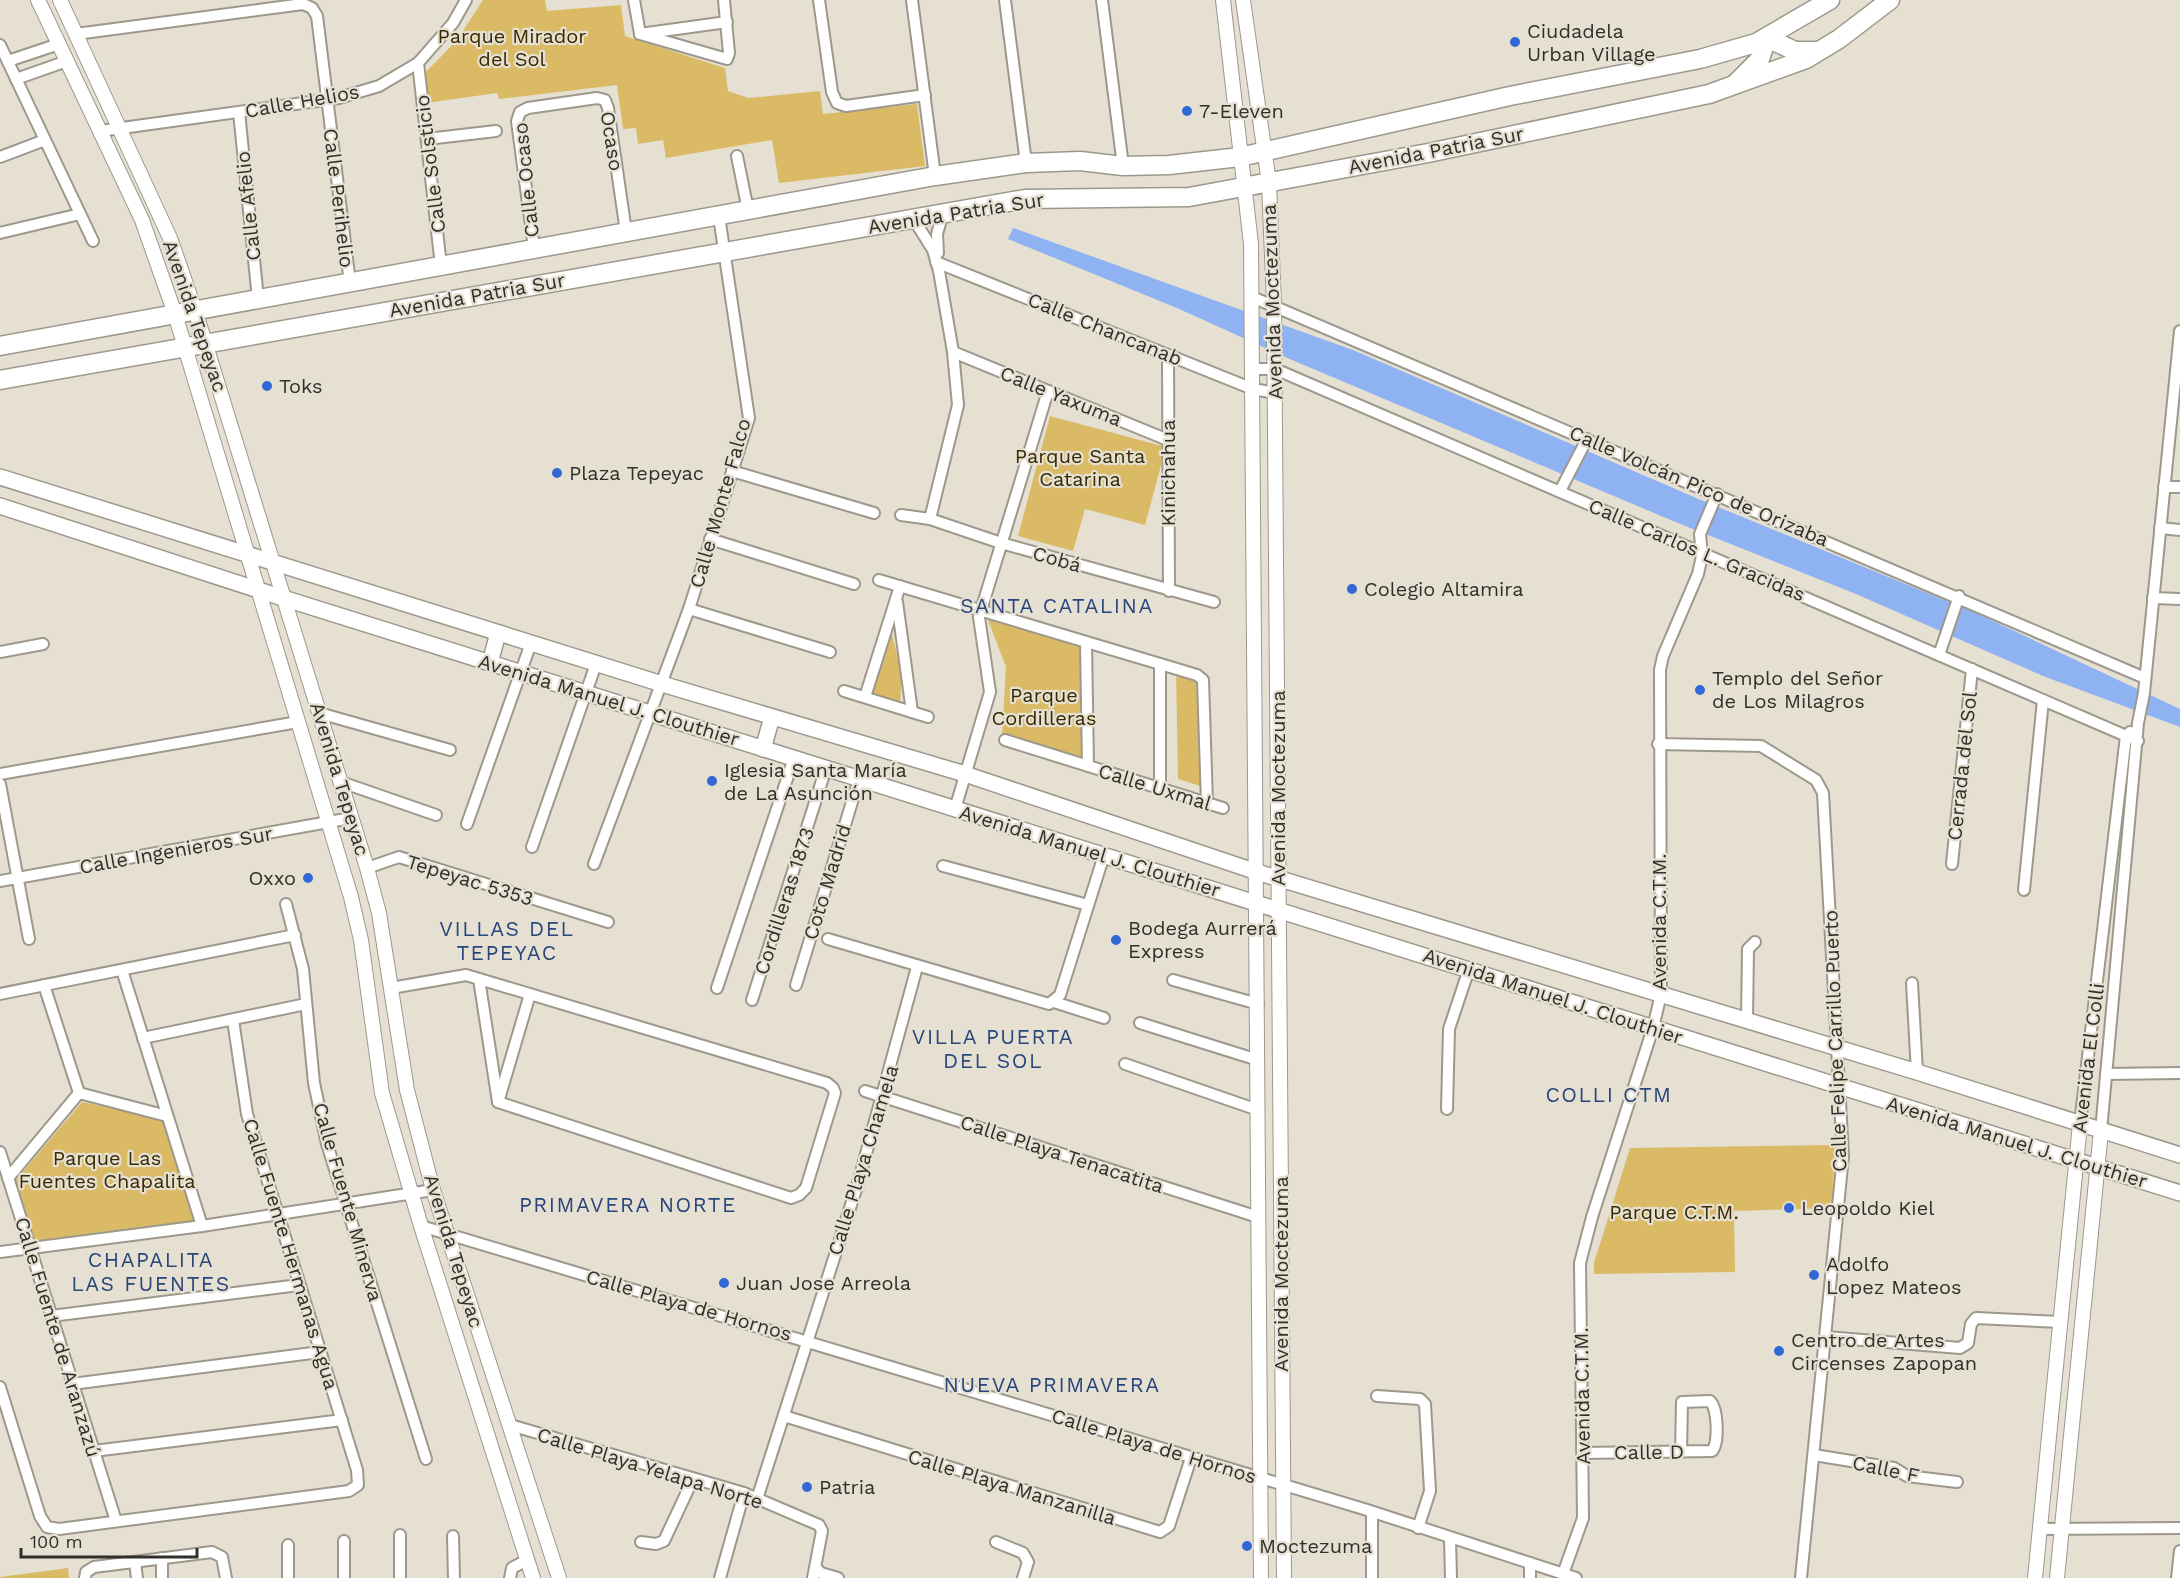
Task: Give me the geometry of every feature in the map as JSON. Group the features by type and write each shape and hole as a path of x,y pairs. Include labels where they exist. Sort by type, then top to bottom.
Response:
{"main road":[{"name":"Avenida Patria Sur","path":"0,346 935,176 1026,163 1080,161 1123,166 1169,165 1240,157 1510,96 1700,59 1767,38 1830,0"},
{"name":"Avenida Patria Sur","path":"0,380 1025,199 1189,197 1440,150 1709,94 1768,75 1820,51 1890,0"},
{"path":"1729,88 1760,59 1767,38 1795,51 1820,51"},
{"name":"Avenida Manuel J. Clouthier","path":"0,477 596,664 965,774 1257,872 1917,1072 2180,1155"},
{"name":"Avenida Manuel J. Clouthier","path":"0,506 283,598 2180,1193"},
{"path":"490,663 498,633"},
{"path":"763,748 772,717"}],"street":[{"name":"Avenida Tepeyac","path":"38,0 142,220 186,347 256,589 329,823 361,940 382,1093 421,1226 533,1578"},
{"name":"Avenida Tepeyac","path":"60,0 170,238 206,343 271,562 367,868 379,913 407,1090 433,1190 559,1578"},
{"name":"Calle Helios","path":"100,131 354,95 379,86 418,63 453,23 466,0"},
{"path":"634,0 640,34"},
{"path":"640,34 727,59 729,53 724,0"},
{"path":"819,0 832,92 837,103 846,106 925,95"},
{"path":"912,0 935,176"},
{"path":"1005,0 1026,163"},
{"path":"1102,0 1123,166"},
{"name":"Avenida Moctezuma","path":"1223,0 1251,244 1253,301 1261,1578"},
{"name":"Avenida Moctezuma","path":"1243,0 1269,183 1274,312 1284,1578"},
{"name":"Calle Perihelio","path":"76,34 303,4 312,8 317,16 350,283"},
{"path":"640,34 726,22"},
{"path":"8,62 59,44"},
{"path":"0,45 93,241"},
{"path":"16,79 67,61"},
{"name":"Calle Solsticio","path":"418,63 441,266"},
{"name":"Ocaso","path":"520,112 528,108 597,98 605,100 626,232"},
{"name":"Calle Afelio","path":"238,112 258,299"},
{"name":"Calle Ocaso","path":"520,112 517,121 534,248"},
{"path":"427,139 496,131"},
{"path":"0,157 45,140"},
{"path":"737,156 748,210"},
{"path":"930,519 958,405 953,352 938,265 937,243 943,213"},
{"path":"0,233 80,214"},
{"name":"Calle Monte Falco","path":"594,864 689,609 749,418 719,216"},
{"path":"914,218 930,244 938,265"},
{"name":"Calle Chancanab","path":"938,265 1253,389 1275,393"},
{"name":"Calle Volcán Pico de Orizaba","path":"1253,301 1274,312 1715,498 1959,596 2145,678"},
{"name":"Avenida El Colli","path":"2057,1578 2140,718 2180,332"},
{"name":"Calle Yaxuma","path":"953,352 1168,440"},
{"name":"Kinichahua","path":"1168,355 1168,591"},
{"name":"Calle Carlos L. Gracidas","path":"1253,369 1275,363 1560,491 2138,741"},
{"path":"955,809 990,692 979,617 1048,391"},
{"path":"1560,491 1586,442"},
{"path":"732,471 874,513"},
{"path":"2164,487 2180,487"},
{"name":"Avenida C.T.M.","path":"1563,1574 1583,1518 1580,1263 1592,1217 1653,1028 1661,994 1658,744 1660,670 1663,656 1698,574 1702,551 1700,534 1715,498"},
{"name":"Cobá","path":"901,515 930,519 1001,543 1214,602"},
{"path":"2160,528 2180,530"},
{"path":"710,540 854,584"},
{"path":"879,580 1197,675 1203,680 1207,802"},
{"path":"865,698 900,586"},
{"path":"1939,655 1959,596"},
{"path":"2153,598 2180,599"},
{"path":"896,599 912,712"},
{"path":"689,609 830,652"},
{"path":"1086,642 1088,766"},
{"path":"467,824 531,643"},
{"path":"0,651 43,644"},
{"path":"532,847 596,664"},
{"path":"1160,664 1160,788"},
{"name":"Cerrada del Sol","path":"1952,864 1972,669"},
{"path":"844,691 928,717"},
{"path":"2024,890 2043,700"},
{"path":"319,713 450,750"},
{"path":"2126,736 2140,718"},
{"path":"0,774 298,722"},
{"name":"Avenida El Colli","path":"2035,1578 2076,1161 2126,736"},
{"name":"Calle Uxmal","path":"1005,740 1223,808"},
{"name":"Calle Felipe Carrillo Puerto","path":"1658,744 1761,746 1804,771 1821,786 1843,1156 1801,1578"},
{"path":"717,988 794,758"},
{"name":"Cordilleras 1873","path":"752,1000 826,768"},
{"name":"Coto Madrid","path":"796,985 859,778"},
{"path":"341,782 435,815"},
{"path":"0,784 30,939"},
{"name":"Calle Ingenieros Sur","path":"0,881 351,818"},
{"path":"1054,1002 1060,995 1104,855"},
{"name":"Tepeyac 5353","path":"367,868 399,857 608,922"},
{"path":"943,866 1088,905"},
{"name":"Calle Fuente Minerva","path":"285,904 303,969 314,1083 327,1144 426,1459"},
{"path":"0,994 295,935"},
{"path":"828,939 1045,1004 1054,1002 1104,1018"},
{"path":"1747,1021 1749,949 1755,942"},
{"name":"Calle Playa Chamela","path":"758,1499 884,1097 917,967"},
{"path":"1448,1109 1446,1079 1449,1029 1469,969"},
{"path":"122,970 202,1226"},
{"path":"391,988 466,975 826,1083 833,1088 834,1099 806,1188 799,1196 791,1198 498,1102"},
{"path":"479,979 498,1102"},
{"path":"1173,980 1258,1004"},
{"path":"1912,984 1917,1072"},
{"path":"44,985 79,1093"},
{"path":"498,1102 530,994"},
{"path":"143,1038 306,1004"},
{"name":"Calle Fuente Hermanas Agua","path":"116,1521 349,1491 358,1485 359,1478 342,1420 247,1114 233,1020"},
{"path":"1140,1023 1258,1060"},
{"path":"1125,1064 1258,1110"},
{"path":"2106,1074 2180,1073"},
{"name":"Calle Playa Tenacatita","path":"865,1091 1258,1217"},
{"path":"79,1093 167,1116"},
{"path":"8,1178 79,1093"},
{"name":"Calle Fuente de Aranzazú","path":"0,1152 116,1521"},
{"path":"0,1252 202,1226 433,1190"},
{"name":"Calle Playa de Hornos","path":"421,1226 808,1340 1372,1512 1576,1578"},
{"path":"51,1316 299,1285"},
{"path":"1826,1337 1960,1348 1968,1344 1971,1324 1976,1318 2061,1322"},
{"path":"72,1384 320,1352"},
{"path":"0,1387 40,1516 48,1527 59,1529 116,1521"},
{"path":"1377,1396 1423,1400 1430,1491 1418,1528"},
{"name":"Calle D","path":"1583,1453 1681,1452 1714,1450 1713,1402 1682,1402 1681,1452"},
{"name":"Calle Playa Manzanilla","path":"784,1416 1160,1533 1169,1526 1191,1458"},
{"path":"94,1451 342,1420"},
{"name":"Calle Playa Yelapa Norte","path":"510,1425 744,1494 822,1528 814,1573"},
{"name":"Calle F","path":"1814,1455 1893,1468 1907,1476 1957,1482"},
{"path":"641,1542 656,1544 664,1541 693,1479"},
{"path":"720,1578 744,1494"},
{"path":"1372,1512 1372,1578"},
{"path":"2040,1529 2062,1531 2180,1528"},
{"path":"400,1535 400,1578"},
{"path":"453,1536 454,1578"},
{"path":"1450,1539 1450,1578"},
{"path":"344,1541 345,1578"},
{"path":"996,1542 1023,1553 1028,1562 1023,1578"},
{"path":"288,1545 288,1578"},
{"path":"2177,1578 2180,1551"},
{"path":"85,1578 86,1572 94,1568 212,1552 222,1557 225,1578"},
{"path":"162,1558 162,1578"},
{"path":"510,1578 512,1568 527,1560"},
{"path":"135,1562 137,1578"},
{"path":"1530,1563 1530,1578"},
{"path":"814,1573 838,1578"}],"green space":[{"name":"Parque Mirador del Sol","path":"483,0 545,0 547,11 621,5 625,36 725,68 728,91 749,98 820,91 823,114 917,104 925,166 779,183 772,140 666,158 663,140 638,144 636,128 623,129 617,85 499,99 497,93 426,103 423,75 457,40"},
{"name":"Parque Santa Catarina","path":"1050,416 1166,447 1145,525 1085,509 1073,551 1018,536"},
{"name":"Parque Cordilleras","path":"985,612 1086,642 1088,766 1002,736 1006,667"},
{"path":"892,634 902,676 900,704 870,696"},
{"path":"1176,669 1203,680 1207,788 1178,779"},
{"name":"Parque Las Fuentes Chapalita","path":"82,1102 165,1120 197,1221 34,1241 15,1181"},
{"name":"Parque C.T.M.","path":"1835,1145 1832,1208 1734,1211 1735,1272 1594,1274 1594,1263 1630,1148"},
{"path":"68,1568 69,1578 0,1578 0,1577"}],"water":[{"path":"1013,228 1353,350 1694,497 1978,614 2180,709 2180,727 2043,676 1856,594 1673,521 1285,357 1177,308 1008,239"}],"place":[{"name":"Ciudadela Urban Village","path":"1515,42"},
{"name":"7-Eleven","path":"1187,111"},
{"name":"Toks","path":"267,386"},
{"name":"Plaza Tepeyac","path":"557,473"},
{"name":"Colegio Altamira","path":"1352,589"},
{"name":"Templo del Señor de Los Milagros","path":"1700,690"},
{"name":"Iglesia Santa María de La Asunción","path":"712,781"},
{"name":"Oxxo","path":"308,878"},
{"name":"Bodega Aurrerá Express","path":"1116,940"},
{"name":"Leopoldo Kiel","path":"1789,1208"},
{"name":"Adolfo Lopez Mateos","path":"1814,1275"},
{"name":"Juan Jose Arreola","path":"724,1283"},
{"name":"Centro de Artes Circenses Zapopan","path":"1779,1351"},
{"name":"Patria","path":"807,1487"},
{"name":"Moctezuma","path":"1247,1546"}],"district":[{"name":"SANTA CATALINA","path":"1057,605"},
{"name":"VILLAS DEL TEPEYAC","path":"507,940"},
{"name":"VILLA PUERTA DEL SOL","path":"993,1048"},
{"name":"COLLI CTM","path":"1609,1094"},
{"name":"PRIMAVERA NORTE","path":"628,1204"},
{"name":"CHAPALITA LAS FUENTES","path":"151,1271"},
{"name":"NUEVA PRIMAVERA","path":"1052,1384"}]}
